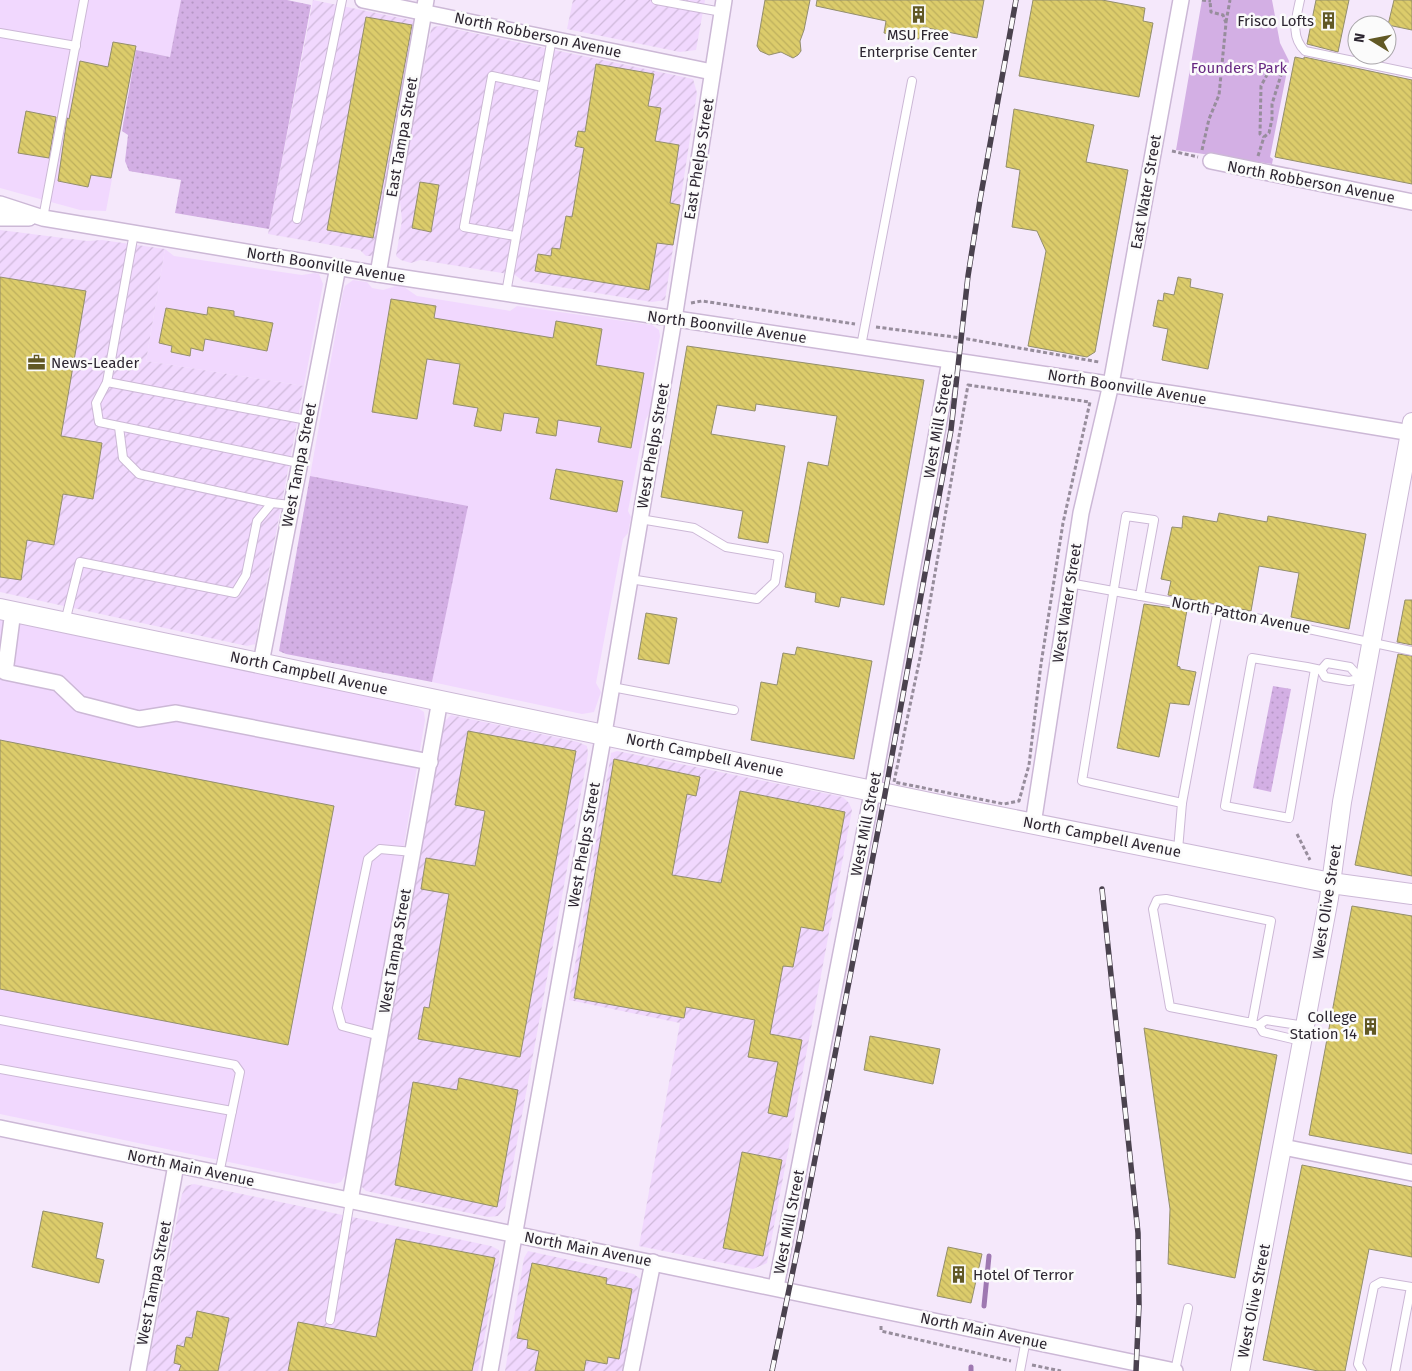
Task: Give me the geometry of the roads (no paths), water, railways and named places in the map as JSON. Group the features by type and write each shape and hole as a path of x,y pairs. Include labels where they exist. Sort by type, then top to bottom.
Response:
{"main road":[{"name":"North Campbell Avenue","path":"7,610 1034,824 1331,883 1412,894"}],"street":[{"name":"North Robberson Avenue","path":"364,0 425,6 552,38 712,72"},
{"name":"East Water Street","path":"1111,384 1181,0"},
{"name":"East Tampa Street","path":"378,274 425,6"},
{"name":"East Phelps Street","path":"674,319 723,6"},
{"name":"North Robberson Avenue","path":"1211,161 1412,202"},
{"name":"North Boonville Avenue","path":"0,204 43,218 338,268 1412,429"},
{"name":"North Boonville Avenue","path":"0,218 43,218"},
{"name":"West Tampa Street","path":"261,663 338,268"},
{"name":"West Phelps Street","path":"490,1371 604,733 674,319"},
{"name":"West Mill Street","path":"776,1287 872,791 950,360"},
{"name":"West Water Street","path":"1034,824 1081,512 1111,384"},
{"name":"West Olive Street","path":"1240,1371 1331,883 1362,678 1372,642 1412,429"},
{"path":"7,610 5,672 58,683 80,704 139,719 176,713 430,762"},
{"name":"West Tampa Street","path":"350,1202 440,700"},
{"name":"North Main Avenue","path":"0,1128 350,1202 880,1308 1175,1371"},
{"path":"1283,1147 1412,1172"},
{"name":"West Tampa Street","path":"138,1371 176,1165"},
{"path":"631,1371 653,1262"}],"lane":[{"path":"43,218 84,0"},
{"path":"297,219 342,0"},
{"path":"656,0 723,6"},
{"path":"1300,0 1294,34 1299,45 1305,51 1412,73"},
{"path":"0,33 76,46"},
{"path":"506,293 552,38"},
{"path":"515,236 464,227 492,76 543,87"},
{"path":"861,346 912,81"},
{"path":"134,233 107,382 96,402 99,422 119,428 299,462"},
{"path":"107,382 307,420"},
{"path":"119,428 123,458 139,474 272,503 291,505"},
{"path":"64,622 80,562 235,593 246,575 257,521 272,503"},
{"path":"1140,596 1154,520 1126,516 1082,781 1182,803"},
{"path":"630,579 757,599 775,582 779,556 726,546 694,528 640,520"},
{"name":"North Patton Avenue","path":"1069,583 1218,610 1412,651"},
{"path":"1178,852 1181,836 1182,803 1218,610"},
{"path":"1362,678 1348,681 1325,677 1318,669 1252,658 1225,806 1289,818 1318,669 1327,663 1350,667 1362,678"},
{"path":"612,687 734,710"},
{"path":"380,1036 342,1026 337,1008 368,859 380,849 413,852"},
{"path":"1255,1024 1271,921 1166,899 1157,900 1153,909 1170,1007 1255,1024 1266,1020 1303,1034"},
{"path":"0,1020 235,1065 240,1072 219,1174"},
{"path":"1255,1024 1263,1032 1303,1034"},
{"path":"0,1069 232,1111"},
{"path":"330,1320 350,1202"},
{"path":"1362,1371 1358,1364 1374,1286 1381,1282 1412,1287 1408,1327 1396,1371"},
{"path":"1175,1371 1188,1308"},
{"path":"1020,1371 1026,1339"}],"waterway":[{"path":"984,1306 989,1256"}],"railway":[{"path":"772,1371 800,1237 885,794 951,430 968,276 1016,0"},
{"path":"1102,889 1138,1233 1139,1305 1136,1371"}],"place":[{"name":"MSU Free Enterprise Center","path":"918,14"},
{"name":"Frisco Lofts","path":"1328,21"},
{"name":"News-Leader","path":"37,363"},
{"name":"College Station 14","path":"1371,1026"},
{"name":"Hotel Of Terror","path":"959,1275"}],"park label":[{"name":"Founders Park","path":"1239,68"}]}
